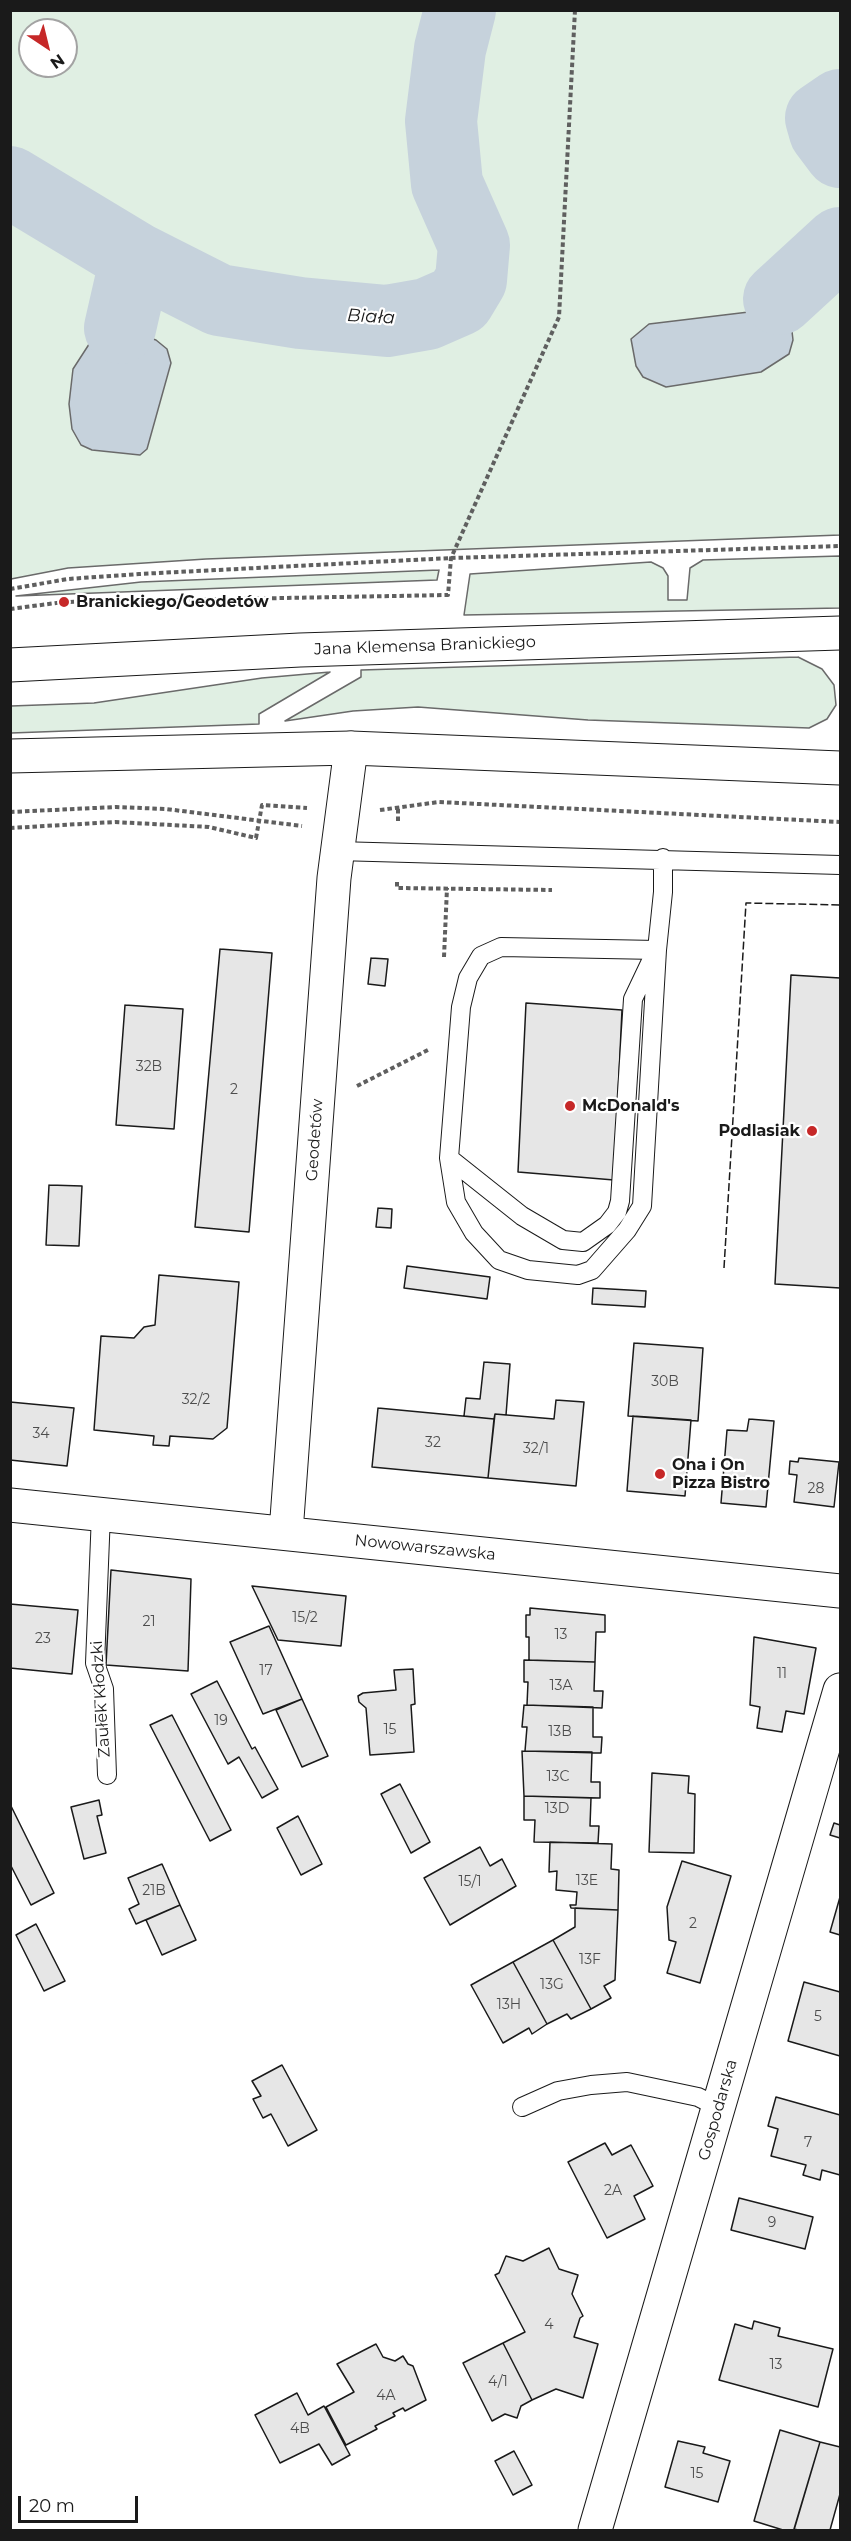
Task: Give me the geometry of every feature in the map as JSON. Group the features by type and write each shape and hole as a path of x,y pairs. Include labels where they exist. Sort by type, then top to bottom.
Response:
{"street":[{"path":"826,634 840,649"},
{"name":"Jana Klemensa Branickiego","path":"10,665 300,650 826,634"},
{"path":"10,756 351,748 832,762"},
{"name":"Geodetów","path":"286,1532 339,840 351,748"},
{"name":"Nowowarszawska","path":"10,1505 840,1591"},
{"name":"Gospodarska","path":"595,2530 840,1690"}],"lane":[{"path":"339,840 663,858 840,865"},
{"path":"657,950 501,947 481,956 468,978 461,1006 449,1158 456,1202 474,1233 499,1260 528,1270 578,1275 592,1270 627,1230 642,1206 657,950 663,892 663,858"},
{"path":"449,1158 522,1216 563,1240 583,1242 607,1225 620,1201 633,999 657,950"},
{"name":"Zaułek Kłodzki","path":"101,1514 95,1664 104,1689 107,1775"},
{"path":"522,2107 558,2091 627,2082 698,2097 718,2107"}],"path":[{"path":"10,609 64,602 448,594 451,558 559,317 575,10"},
{"path":"10,589 68,579 139,574 451,558 840,546"},
{"path":"398,809 440,802 840,822"},
{"path":"10,828 115,822 210,827 256,838 262,805 274,805"},
{"path":"10,812 116,807 156,808 259,822 339,840"},
{"path":"444,969 447,888"},
{"path":"347,1090 435,1047"}],"green space":[{"path":"10,11 840,11 840,535 206,559 68,568 11,579"},
{"path":"840,556 840,608 464,615 470,574 651,562 663,568 668,576 668,600 687,600 690,568 703,560"},
{"path":"439,570 437,580 16,596 141,582"},
{"path":"798,657 822,669 834,685 836,705 827,719 809,728 588,720 418,707 353,711 285,721 361,677 361,670"},
{"path":"330,672 259,714 259,724 11,733 11,706 94,703 262,678"}],"shaded area":[{"path":"779,299 790,314 793,340 789,354 761,372 666,387 643,377 636,366 631,339 649,324 757,311"},
{"path":"120,328 156,340 167,349 171,363 147,449 140,455 92,450 81,445 72,429 69,404 73,369 95,335"}],"building":[{"path":"220,949 272,953 249,1232 195,1227"},
{"path":"371,958 388,959 385,986 368,984"},
{"name":"Podlasiak","path":"791,975 840,978 840,1288 775,1284"},
{"name":"McDonald's","path":"526,1003 622,1010 614,1180 518,1172"},
{"path":"125,1005 183,1009 174,1129 116,1125"},
{"path":"49,1185 82,1186 79,1246 46,1245"},
{"path":"378,1208 392,1209 391,1228 376,1227"},
{"path":"407,1266 490,1277 487,1299 404,1288"},
{"path":"159,1275 239,1282 227,1428 213,1439 170,1436 169,1446 153,1445 154,1436 94,1430 101,1336 134,1338 144,1327 155,1325"},
{"path":"593,1288 646,1291 645,1307 592,1304"},
{"path":"634,1343 703,1348 698,1421 628,1416"},
{"path":"484,1362 510,1364 506,1415 495,1414 494,1419 464,1416 466,1398 480,1399"},
{"path":"556,1400 584,1402 576,1486 488,1478 495,1414 554,1419"},
{"path":"10,1402 74,1408 67,1466 10,1460"},
{"path":"378,1408 494,1419 488,1478 372,1467"},
{"path":"633,1416 691,1420 685,1496 627,1491"},
{"path":"749,1419 774,1421 766,1507 721,1503 727,1430 747,1431"},
{"path":"799,1458 839,1462 834,1507 794,1502 797,1475 789,1474 790,1461 798,1462"},
{"path":"111,1570 191,1579 188,1671 106,1665"},
{"path":"252,1586 346,1596 341,1646 278,1640"},
{"path":"10,1604 78,1610 72,1674 10,1668"},
{"path":"530,1608 605,1615 605,1632 596,1632 595,1662 529,1660 526,1615 530,1615"},
{"path":"269,1626 302,1699 263,1714 230,1642"},
{"path":"754,1637 816,1648 804,1714 786,1711 782,1732 757,1728 760,1707 750,1705"},
{"path":"524,1660 595,1662 594,1691 603,1691 602,1708 527,1705 528,1682 524,1682"},
{"path":"413,1669 415,1704 411,1705 414,1752 370,1755 366,1708 359,1702 358,1696 363,1693 396,1690 394,1670"},
{"path":"217,1681 252,1749 255,1747 278,1789 262,1798 239,1757 228,1764 191,1694"},
{"path":"302,1699 328,1756 302,1767 276,1710"},
{"path":"524,1705 593,1707 593,1737 602,1737 601,1753 525,1751 527,1727 522,1727"},
{"path":"172,1715 231,1830 210,1841 150,1725"},
{"path":"522,1751 592,1752 591,1782 600,1782 600,1798 524,1796"},
{"path":"652,1773 689,1776 688,1793 695,1794 694,1853 649,1852"},
{"path":"400,1784 430,1842 411,1853 381,1794"},
{"path":"524,1796 591,1798 590,1826 599,1826 598,1843 534,1842 535,1820 524,1820"},
{"path":"99,1800 102,1815 97,1816 106,1853 84,1859 71,1807"},
{"path":"10,1804 54,1893 31,1905 10,1864"},
{"path":"298,1816 322,1864 301,1875 277,1828"},
{"path":"834,1823 840,1825 840,1838 830,1835"},
{"path":"550,1842 612,1844 611,1869 619,1870 618,1910 571,1908 570,1905 576,1905 577,1892 556,1890 557,1871 549,1872"},
{"path":"480,1847 490,1866 502,1859 516,1886 450,1925 424,1878"},
{"path":"682,1861 731,1876 700,1983 667,1973 676,1942 669,1940 667,1907"},
{"path":"162,1864 180,1905 136,1924 129,1909 139,1904 128,1878"},
{"path":"840,1897 840,1935 830,1932"},
{"path":"180,1905 196,1940 162,1955 146,1920"},
{"path":"575,1908 618,1910 615,1980 604,1986 611,1998 591,2009 553,1940 575,1927"},
{"path":"36,1924 65,1981 44,1991 16,1935"},
{"path":"553,1940 591,2009 571,2019 567,2014 547,2024 513,1962"},
{"path":"513,1962 547,2024 532,2034 529,2028 503,2043 471,1985"},
{"path":"804,1982 840,1992 840,2056 788,2041"},
{"path":"282,2065 317,2130 288,2146 271,2114 263,2118 253,2099 261,2096 252,2081"},
{"path":"776,2097 840,2115 840,2175 822,2170 820,2180 803,2175 806,2165 771,2156 778,2129 768,2126"},
{"path":"605,2143 612,2155 631,2145 653,2186 634,2196 645,2219 607,2238 568,2162"},
{"path":"739,2198 813,2217 805,2249 731,2230"},
{"path":"549,2248 559,2269 578,2275 572,2294 583,2316 580,2318 574,2337 598,2344 583,2398 556,2389 532,2400 503,2343 525,2332 495,2275 499,2273 506,2256 523,2261"},
{"path":"754,2321 780,2328 778,2336 833,2349 818,2407 719,2380 735,2324 752,2329"},
{"path":"503,2343 532,2400 521,2406 517,2418 505,2414 492,2421 463,2363"},
{"path":"376,2344 383,2357 395,2361 403,2356 408,2364 413,2366 426,2400 405,2411 403,2408 393,2413 395,2416 375,2426 377,2429 346,2445 326,2407 354,2392 337,2364"},
{"path":"297,2393 308,2415 324,2406 350,2455 332,2465 319,2444 280,2463 255,2415"},
{"path":"780,2430 820,2442 794,2530 783,2530 754,2521"},
{"path":"678,2441 705,2447 703,2453 730,2461 718,2502 665,2487"},
{"path":"820,2442 840,2447 840,2494 830,2530 794,2529"},
{"path":"514,2451 532,2485 513,2495 495,2461"}],"waterway":[{"name":"Biała","path":"10,182 136,258 219,300 300,313 387,321 427,314 459,300 471,280 474,245 447,184 441,121 450,49 460,10"},
{"path":"840,105 821,118 825,132 840,152"},
{"path":"779,299 840,243"},
{"path":"120,328 136,258"}],"fence":[{"path":"724,1268 746,903 840,905"}],"place":[{"name":"Branickiego/Geodetów","path":"64,602"},
{"name":"McDonald's","path":"570,1106"},
{"name":"Podlasiak","path":"812,1131"},
{"name":"Ona i On Pizza Bistro","path":"660,1474"}]}
